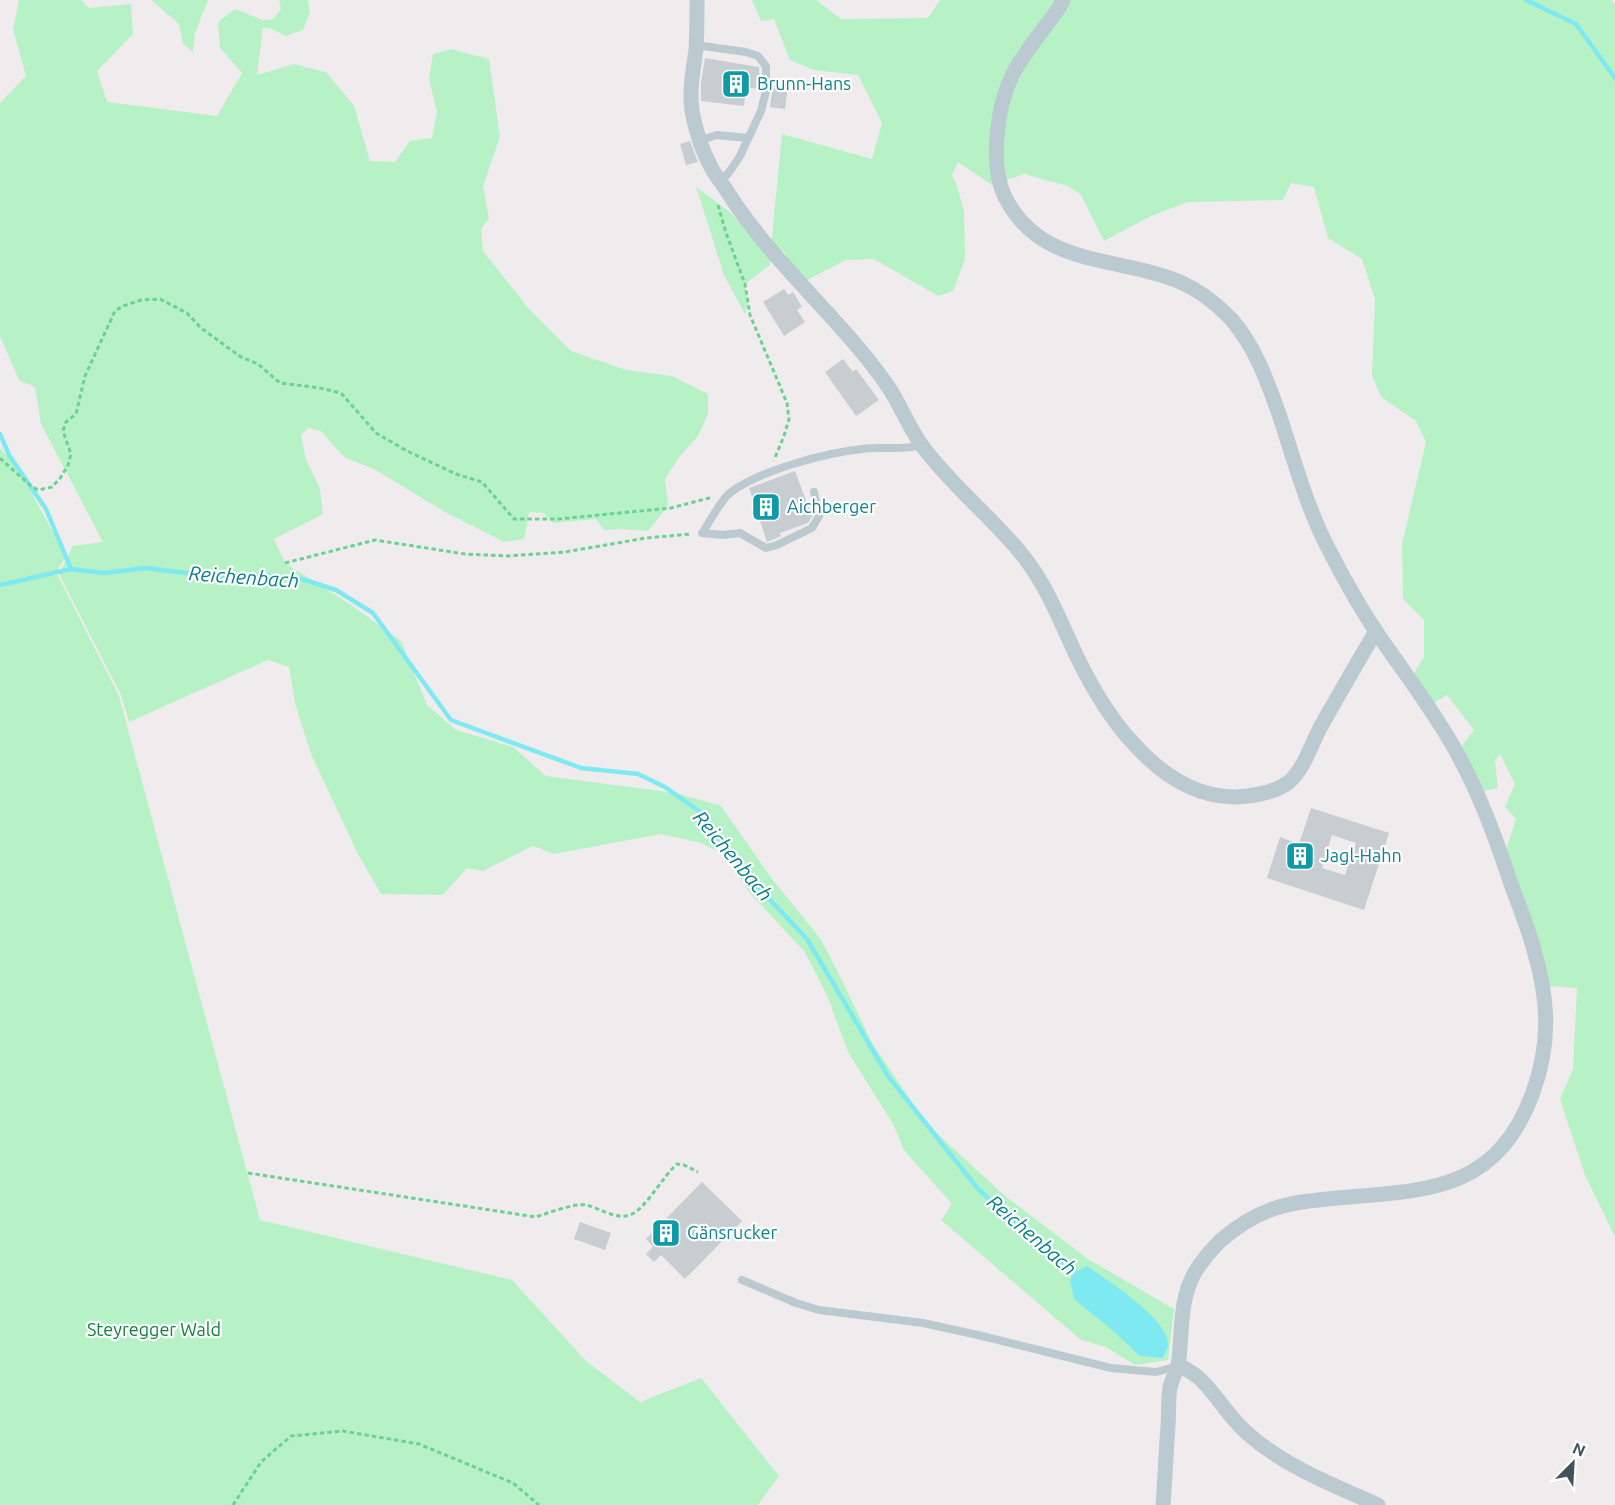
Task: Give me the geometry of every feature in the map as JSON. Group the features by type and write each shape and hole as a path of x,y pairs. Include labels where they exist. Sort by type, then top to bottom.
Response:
{"street":[{"path":"697,0 691,100 701,141 710,165 747,220 777,258 870,363 888,387 922,445 1026,560 1053,603 1083,668 1113,720 1156,766 1174,780 1212,795 1236,797 1277,789 1291,780 1304,760 1376,631"},
{"path":"1063,0 1012,75 999,117 996,153 998,180 1006,201 1026,226 1054,247 1082,257 1165,276 1190,286 1230,318 1248,340 1263,371 1322,535 1376,631 1448,738 1472,780 1488,816 1533,947 1544,987 1546,1014 1545,1044 1540,1074 1528,1106 1513,1134 1495,1155 1471,1173 1444,1184 1413,1191 1304,1201 1271,1209 1251,1218 1214,1248 1195,1273 1186,1296 1181,1324 1179,1365 1170,1388 1163,1505"},
{"path":"1179,1365 1198,1377 1230,1417 1268,1450 1294,1466 1378,1505"}],"lane":[{"path":"696,45 746,52 758,56 766,66 766,91 761,111 740,156 720,181"},
{"path":"701,141 717,135 747,138"},
{"path":"814,492 819,516 812,528 777,545 766,548 740,533 723,535 702,533 729,493 767,473 836,453 864,448 908,449 922,445"},
{"path":"742,1280 787,1300 819,1310 923,1323 1112,1368 1156,1372 1179,1365"}],"path":[{"path":"717,200 726,233 745,284 750,315 787,403 789,418 784,436 767,473"},
{"path":"0,458 31,486 38,489 52,487 68,465 71,454 63,431 66,422 76,414 85,376 115,311 141,300 160,299 187,313 201,328 241,357 258,364 280,383 341,393 376,433 407,451 456,474 482,482 514,519 558,519 671,508 729,493"},
{"path":"285,563 375,540 465,554 507,556 565,552 646,537 702,533"},
{"path":"248,1173 536,1217 584,1205 618,1216 630,1215 638,1210 677,1164 698,1172"},
{"path":"233,1505 261,1462 291,1436 344,1431 419,1444 513,1483 539,1505"}],"green space":[{"path":"19,0 81,0 89,8 131,4 133,34 97,71 107,102 217,116 242,73 220,48 218,22 235,9 263,20 273,19 281,9 279,0 308,0 310,12 303,30 286,36 269,28 263,28 257,75 294,64 326,72 354,106 370,161 395,162 410,141 432,138 437,112 429,79 433,54 451,49 489,59 500,137 483,186 489,219 481,229 483,251 529,309 571,351 626,370 672,376 708,394 708,414 698,436 680,456 665,479 668,506 648,531 604,530 596,519 553,523 544,513 529,512 524,539 504,542 445,512 374,469 344,457 321,431 308,428 301,435 306,459 320,489 323,514 274,539 285,563 348,603 401,641 427,705 456,730 513,747 546,776 676,793 721,806 772,879 820,938 872,1043 927,1124 1005,1196 1088,1259 1174,1309 1168,1360 1135,1365 1106,1347 1081,1340 941,1220 952,1204 904,1150 893,1124 848,1052 827,995 804,951 749,892 725,855 701,843 661,834 554,854 533,846 483,871 467,868 443,895 381,894 358,854 311,754 295,703 289,667 268,660 129,722 121,695 59,574 73,546 103,542 41,424 35,387 19,380 0,336 0,103 26,76 13,30"},
{"path":"151,0 208,0 195,33 193,52 183,44 179,24"},
{"path":"752,0 816,0 841,19 928,18 940,0 1611,0 1615,4 1615,1237 1585,1175 1560,1099 1573,1069 1577,988 1549,986 1506,850 1516,819 1505,807 1515,784 1500,754 1495,760 1498,788 1484,791 1461,747 1474,730 1447,695 1432,704 1413,675 1424,657 1424,620 1403,599 1402,544 1426,442 1416,421 1381,397 1372,375 1375,299 1362,259 1328,238 1314,187 1291,183 1283,200 1188,202 1151,216 1104,241 1081,195 1068,186 1024,174 992,185 958,162 952,175 964,211 965,259 953,291 938,296 874,259 846,260 807,280 790,266 784,251 771,250 770,265 745,284 748,305 745,314 724,275 696,187 730,212 766,251 771,247 782,134 872,159 882,123 858,75 814,70 790,60 774,19 761,21"},
{"name":"Steyregger Wald","path":"0,448 19,469 66,557 56,572 119,696 260,1220 512,1280 586,1361 640,1402 701,1378 779,1476 758,1505 0,1505"}],"water":[{"path":"1087,1266 1122,1290 1159,1324 1166,1335 1168,1345 1163,1358 1140,1356 1074,1299 1070,1281 1074,1272"}],"building":[{"name":"Brunn-Hans","path":"705,58 759,67 760,89 746,87 744,106 701,101"},
{"path":"773,85 788,87 785,109 770,107"},
{"path":"690,141 698,162 686,165 680,144"},
{"path":"784,289 788,295 793,292 802,307 797,310 805,322 784,336 763,302"},
{"path":"843,359 853,372 856,369 879,400 856,416 825,372"},
{"name":"Aichberger","path":"795,471 812,516 808,523 780,533 781,536 767,542 749,488"},
{"name":"Jagl-Hahn","path":"1311,808 1389,833 1364,910 1267,878 1280,837 1299,844","holes":["1332,835 1356,843 1345,875 1322,868"]},
{"name":"Gänsrucker","path":"702,1182 742,1221 685,1279 661,1255 654,1262 646,1254 653,1247 646,1239"},
{"path":"580,1222 611,1233 605,1250 574,1239"}],"waterway":[{"path":"1526,0 1576,24 1615,78"},
{"path":"0,434 9,455 46,509 71,569"},
{"name":"Reichenbach","path":"0,585 71,569 104,573 146,568 217,577 263,575 302,579 336,590 373,613 451,720 581,768 638,774 665,787 703,814 739,867 807,939 888,1076 979,1190 1077,1274"}],"place":[{"name":"Brunn-Hans","path":"736,84"},
{"name":"Aichberger","path":"766,507"},
{"name":"Jagl-Hahn","path":"1300,856"},
{"name":"Gänsrucker","path":"666,1233"}]}
